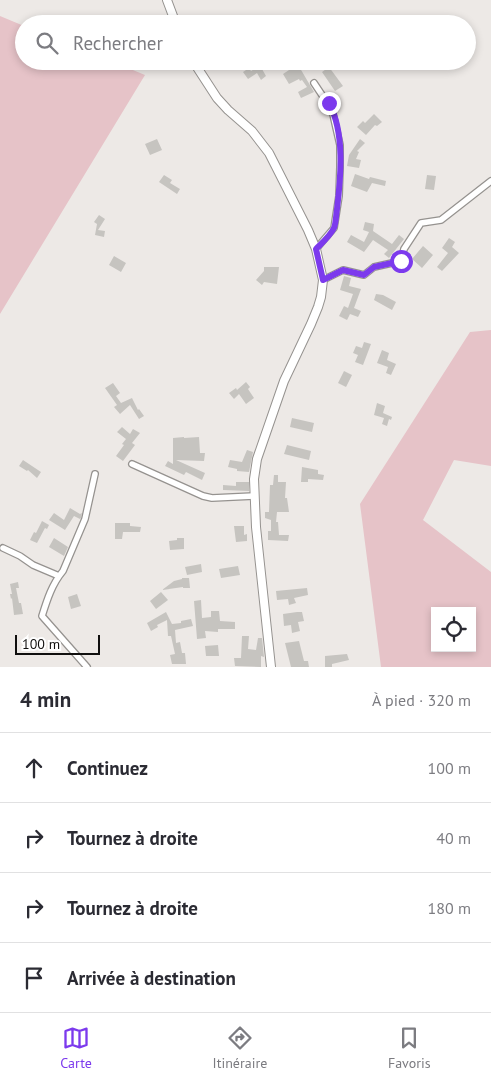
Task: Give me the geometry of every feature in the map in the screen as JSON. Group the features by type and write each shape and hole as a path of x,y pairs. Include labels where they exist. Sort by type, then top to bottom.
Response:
{"main road":[{"path":"167,0 173,15"},
{"path":"198,70 217,98 252,131 269,154 292,196 316,249 323,280 318,307 284,381 257,460 254,496 270,667"}],"street":[{"path":"314,83 332,110 340,145 339,196 334,228 316,249"},
{"path":"323,280 343,270 364,275 374,267 401,261 404,249 421,223 441,220 491,181"},
{"path":"132,464 202,496 212,498 254,496"},
{"path":"87,667 42,616 47,600 63,571 84,519 95,474"},
{"path":"3,548 20,556 32,565 59,576"}],"shaded area":[{"path":"0,16 15,22 15,70 133,70 145,75 0,314"},
{"path":"491,330 491,466 454,460 423,520 491,572 491,667 381,667 360,504 470,332"}],"building":[{"path":"246,70 263,70 266,76 261,80 257,73 248,79 243,72"},
{"path":"289,70 301,70 314,92 301,98 298,92 307,87 302,80 300,81 299,79 289,84 283,74"},
{"path":"331,70 343,86 335,91 322,72"},
{"path":"374,114 382,122 377,126 375,125 366,135 357,127 363,121 365,123"},
{"path":"157,139 162,150 150,155 145,144"},
{"path":"360,139 365,143 357,151 359,152 356,159 361,160 359,168 347,166 349,155"},
{"path":"355,174 369,179 370,177 386,181 385,186 372,183 367,192 351,186"},
{"path":"164,175 172,180 170,183 180,189 177,194 159,182"},
{"path":"427,175 436,176 434,190 425,189"},
{"path":"99,215 105,219 98,230 105,231 104,237 95,235 97,224 94,222"},
{"path":"365,222 374,224 373,231 392,244 399,235 404,239 389,258 384,254 388,250 373,240 364,252 347,242 351,235 364,242 369,232 363,230"},
{"path":"449,238 455,242 452,247 459,253 442,271 437,267 448,253 442,248"},
{"path":"423,246 433,255 422,268 412,259"},
{"path":"114,256 126,263 121,272 109,265"},
{"path":"264,267 279,267 277,284 264,282 262,285 256,280 264,271"},
{"path":"344,276 351,278 349,286 361,289 354,308 361,311 358,317 350,314 347,320 339,316 344,306 348,308 353,294 340,290"},
{"path":"376,294 383,295 396,302 392,310 374,300"},
{"path":"364,342 371,344 363,365 355,362 358,355 353,353 356,346 362,348"},
{"path":"382,350 389,353 387,360 396,364 391,375 386,373 388,367 377,363"},
{"path":"344,371 352,375 346,387 338,383"},
{"path":"246,382 254,398 246,404 239,394 234,399 229,393 236,388 237,390"},
{"path":"113,383 120,393 116,396 121,403 132,398 138,410 144,416 139,419 130,405 120,414 114,407 117,405 105,388"},
{"path":"377,403 385,406 383,413 392,417 391,420 389,419 387,426 382,424 384,418 374,415"},
{"path":"292,418 314,423 312,432 290,427"},
{"path":"122,427 130,434 133,429 140,433 132,443 135,445 123,461 116,456 126,439 117,432"},
{"path":"199,437 200,453 205,453 204,461 176,460 205,473 202,480 186,472 184,475 165,466 168,461 173,464 173,438"},
{"path":"287,445 311,451 309,460 284,454"},
{"path":"247,450 253,452 249,472 237,471 237,469 228,467 230,460 242,462"},
{"path":"23,460 41,472 37,478 28,470 19,466"},
{"path":"302,467 318,470 318,474 324,475 323,480 308,479 308,482 301,482"},
{"path":"274,475 278,475 278,482 286,482 285,498 287,498 289,512 277,512 276,522 278,522 279,535 289,535 288,541 268,540 268,531 271,531 271,520 265,518 265,512 269,512 270,485 273,485"},
{"path":"236,482 249,482 249,491 223,490 223,485 236,486"},
{"path":"70,508 80,514 82,513 81,518 74,516 65,530 49,520 54,513 64,520"},
{"path":"42,521 49,525 47,529 45,528 37,543 30,540"},
{"path":"115,523 130,523 130,526 141,527 140,532 123,532 122,539 115,539"},
{"path":"234,526 244,526 244,535 247,534 247,541 236,542"},
{"path":"54,538 68,547 64,556 49,547"},
{"path":"177,538 184,538 184,549 170,550 169,541 177,540"},
{"path":"201,564 202,572 187,575 185,567"},
{"path":"238,566 240,575 221,578 219,569"},
{"path":"189,578 190,588 162,590 174,581"},
{"path":"18,582 19,588 16,588 23,614 14,615 10,584"},
{"path":"307,588 308,595 294,598 296,603 289,605 288,599 277,600 276,591"},
{"path":"161,592 168,600 156,609 150,601"},
{"path":"77,594 81,606 71,609 68,597"},
{"path":"201,600 202,618 211,617 211,611 219,611 220,621 235,622 235,629 218,629 218,632 205,631 206,638 197,639 194,601"},
{"path":"166,612 172,624 191,619 193,626 175,630 176,643 180,642 182,653 185,653 186,664 172,664 170,655 175,654 171,636 168,636 167,620 157,625 158,627 151,631 147,623"},
{"path":"302,612 304,621 298,622 300,631 292,633 291,625 284,626 283,614"},
{"path":"242,636 249,636 248,649 256,650 258,638 262,638 264,657 261,656 261,667 235,666 234,658 241,658"},
{"path":"299,641 304,661 308,661 309,667 291,667 285,643"},
{"path":"218,645 219,656 206,656 205,646"},
{"path":"347,654 349,660 332,664 332,667 325,667 325,656"}],"route":[{"path":"329,103 336,122 340,145 340,167 339,196 334,228 316,249 323,280 343,270 364,275 374,267 401,261"}]}
